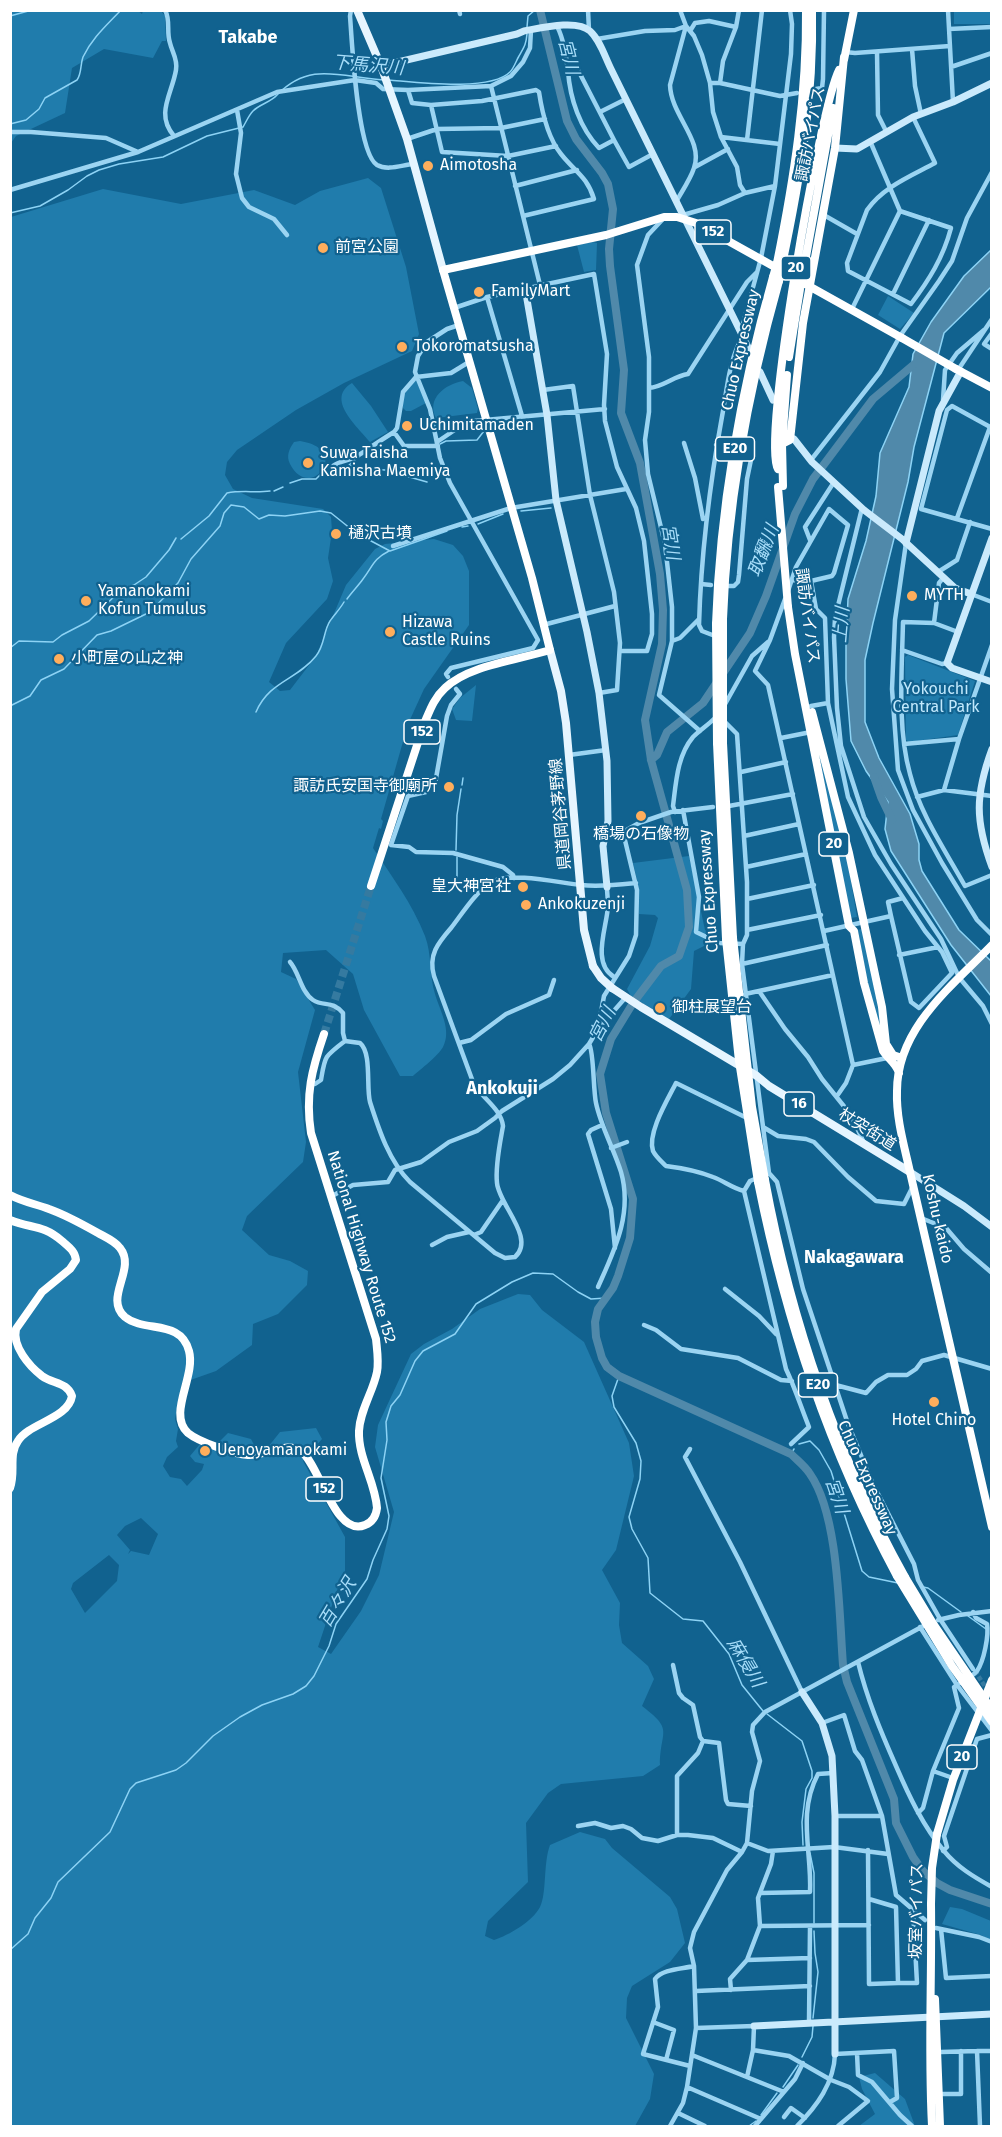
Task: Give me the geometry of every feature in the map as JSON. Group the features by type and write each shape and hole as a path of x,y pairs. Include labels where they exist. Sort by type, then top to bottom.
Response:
{"highway":[{"name":"Chuo Expressway","path":"780,264 800,137 805,82 806,10"},
{"name":"Chuo Expressway","path":"812,10 813,48 808,122 802,165 780,264 737,434 724,516 720,621 720,743 730,939 749,1086 782,1287 808,1375 844,1468 901,1576 952,1666 992,1722"},
{"name":"諏訪バイパス","path":"799,274 845,55 852,10"},
{"name":"諏訪バイパス","path":"852,10 799,274 799,289 786,381 781,487 789,607 797,653 849,853 882,1007 886,1044 893,1055 902,1058"},
{"name":"20","path":"782,444 790,440 803,323 835,148 845,55"},
{"name":"152","path":"443,270 531,249 606,235 664,217 684,216 761,258 799,274 810,286 992,388"},
{"path":"443,270 512,508 550,650"},
{"name":"20","path":"778,469 775,466 778,403 799,274"},
{"name":"諏訪バイパス","path":"781,487 778,469 786,357 799,289"},
{"name":"諏訪バイパス","path":"789,607 849,926 854,931 864,983 880,1040 888,1058 899,1073"},
{"name":"152","path":"370,886 424,724 438,696 450,684 465,675 550,650"},
{"name":"Koshu-kaido","path":"990,946 922,1018 902,1058 897,1089 898,1117 992,1527"},
{"name":"National Highway Route 152","path":"10,1195 73,1219 120,1248 124,1260 124,1275 117,1299 118,1308 123,1315 142,1325 172,1330 182,1337 188,1346 191,1366 180,1415 182,1426 186,1431 205,1442 246,1455 285,1448 301,1451 311,1463 344,1521 356,1527 365,1526 376,1516 377,1508 362,1455 359,1432 362,1415 375,1380 378,1357 376,1339 311,1133 307,1104 309,1084 324,1034"},
{"path":"10,1220 38,1226 52,1232 73,1251 76,1260 70,1269 42,1292 16,1329 15,1335 19,1348 34,1368 48,1379 65,1386 70,1390 72,1396 68,1406 23,1435 17,1442 13,1452 10,1488"},
{"name":"Chuo Expressway","path":"901,1576 992,1710"},
{"name":"坂室バイパス","path":"932,2127 931,1904 936,1834 953,1780 992,1680"},
{"name":"坂室バイパス","path":"933,2016 940,2127"}],"main road":[{"path":"357,10 381,66 406,139 443,270"},
{"name":"県道岡谷茅野線","path":"550,650 561,691 569,755 584,930 593,966 612,988 687,1035"},
{"name":"杖突街道","path":"687,1035 910,1172"}],"street":[{"path":"165,10 169,22 170,43 175,53 177,67 164,114 168,130 174,136"},
{"path":"351,10 354,77 361,119 372,160 378,166 392,168 413,164"},
{"path":"588,10 589,30 596,39 749,349"},
{"path":"680,10 702,55 710,83 713,112 721,137 737,167 740,185 745,193"},
{"path":"720,83 723,61 736,27 739,10"},
{"path":"747,140 762,10"},
{"path":"720,637 702,632 700,628 705,522 717,445 737,345 761,258 775,186 786,95 792,24 790,10"},
{"path":"816,89 822,88 824,78 824,10"},
{"path":"948,10 953,102"},
{"path":"690,31 695,23 709,21 736,27"},
{"path":"381,66 530,30 572,25 589,30"},
{"path":"596,39 645,31 675,30 686,26"},
{"path":"676,202 694,167 694,142 680,119 670,93 670,85 686,26"},
{"path":"555,27 562,38 575,107 590,138 598,148 614,140"},
{"path":"949,29 992,27"},
{"path":"10,190 138,152 279,92 354,77 376,83 383,89 386,82 408,90 491,86 511,76 524,63 530,48 530,30"},
{"path":"845,55 950,46"},
{"path":"912,49 915,86 921,114"},
{"path":"877,52 878,115 886,131"},
{"path":"951,67 992,53"},
{"path":"568,72 577,68 629,167 653,154"},
{"path":"710,83 786,95 797,93"},
{"path":"835,148 857,149 913,117 953,102 992,83"},
{"path":"491,86 540,285"},
{"path":"408,90 412,103 431,105 494,100 536,90 539,92 545,119 556,146 590,185 594,199 523,216"},
{"path":"600,112 626,99"},
{"path":"431,105 442,152 508,156 556,146"},
{"path":"237,110 240,128 236,168 242,198 249,207 274,219 287,235"},
{"path":"900,211 951,228 945,250 931,277 911,304 848,271 847,263 857,234 872,203 891,187 935,163 913,117"},
{"path":"406,139 437,129 501,128 545,119"},
{"path":"10,132 106,138 138,152"},
{"path":"721,137 780,144"},
{"path":"852,309 900,211 870,141"},
{"path":"694,167 728,149"},
{"path":"515,186 577,170"},
{"path":"812,461 880,372 952,261 967,218 992,171"},
{"path":"684,216 745,193 775,186"},
{"path":"822,214 857,234"},
{"path":"664,217 648,235 637,265 649,357 649,412 645,440 648,474 668,564 672,607 672,641 659,695 698,730"},
{"path":"893,294 929,220"},
{"path":"649,388 688,374 752,274 756,272"},
{"path":"454,308 487,297 594,274 607,354 605,421 617,467 636,508 644,541 650,587 652,634 647,651 620,651"},
{"path":"525,288 547,415 556,500 599,693 606,750 609,816 603,846 608,906 602,961 610,974 615,977"},
{"path":"487,297 522,416"},
{"path":"992,319 958,370 939,411 904,541 895,620 892,689 898,770 913,810 977,920 992,935"},
{"path":"448,677 446,674 451,668 533,648 538,643 534,631 511,595 450,483 440,458 430,409 416,377 415,362 427,342 447,328 459,325"},
{"path":"943,403 945,370 957,353 984,330"},
{"path":"992,333 984,344 992,349"},
{"path":"333,466 338,462 356,457 361,451 394,432 397,428 403,392 416,377 451,372 469,362"},
{"path":"760,372 773,399"},
{"path":"543,390 573,386 590,495 614,592 620,651 617,690 599,693"},
{"path":"957,518 991,428 952,406 947,410 921,509 992,529"},
{"path":"394,432 404,446 438,444 465,423 604,409"},
{"path":"794,439 833,482 904,541 955,588 992,602"},
{"path":"684,443 705,522"},
{"path":"717,445 727,447"},
{"path":"727,586 734,586 739,575 747,479 752,455 749,450 744,450"},
{"path":"810,540 805,527 833,482"},
{"path":"393,546 512,508 626,489"},
{"path":"793,580 811,581 832,576 834,573 848,525 829,509 796,567 793,580 778,614 771,640 755,670 768,685 853,1065 846,1083 837,1096"},
{"path":"863,509 835,618 837,708 841,746 864,818 891,864 941,939 960,977 983,1006 992,1024"},
{"path":"934,623 941,575 957,560 970,522"},
{"path":"947,663 992,538"},
{"path":"811,581 816,609 825,618 828,703 848,797 867,839 903,898 938,947 952,973 920,1008 911,1002 888,902 903,898"},
{"path":"702,584 711,585"},
{"path":"543,625 615,606"},
{"path":"672,641 680,638 699,619"},
{"path":"958,632 934,623 903,622 904,744 909,774 917,797 965,886 992,875"},
{"path":"673,812 678,767 686,748 698,730 717,716 752,656 771,640"},
{"path":"944,790 992,645"},
{"path":"902,650 942,664 947,663"},
{"path":"947,663 952,668 992,682"},
{"path":"456,689 460,694 451,705 447,716 435,784 426,792 408,796 391,845 409,847 416,852 453,853 503,867 513,874 513,878"},
{"path":"811,706 828,703"},
{"path":"717,716 737,734 741,772 747,899 747,930 743,944 742,963 763,1127 764,1178"},
{"path":"781,738 811,731"},
{"path":"904,744 959,739"},
{"path":"992,749 983,772 979,794 982,840 992,867"},
{"path":"569,755 606,750"},
{"path":"741,772 786,762"},
{"path":"917,797 944,790 992,796"},
{"path":"729,806 793,794"},
{"path":"605,834 622,832 647,820 673,812 713,807"},
{"path":"683,810 699,897 696,932 720,943 743,944"},
{"path":"744,836 799,824"},
{"path":"598,1029 604,996 629,956 637,928 636,883 622,832"},
{"path":"746,867 806,854"},
{"path":"309,1084 315,1084 321,1080 321,1069 326,1056 345,1041 355,1041 364,1046 370,1102 389,1154 398,1168 410,1182 500,1256 509,1258 519,1253 522,1245 520,1234 496,1181 502,1118 477,1090 431,967 432,954 442,938 487,885 498,879 513,878 606,887 636,883"},
{"path":"747,899 814,885"},
{"path":"747,930 821,915"},
{"path":"824,931 891,916"},
{"path":"742,963 827,945"},
{"path":"899,955 938,947"},
{"path":"290,962 296,968 314,1001 332,1003 343,1013 345,1041"},
{"path":"745,994 833,975"},
{"path":"459,1043 471,1040 506,1014 549,995 554,980"},
{"path":"759,991 822,1079 851,1115 865,1144"},
{"path":"330,1197 353,1185 388,1182 391,1180 393,1171 398,1168 421,1162 449,1142 473,1134 499,1113 553,1079 570,1065 589,1044 598,1029 627,998"},
{"path":"589,1044 593,1050 593,1086 602,1125 621,1173 624,1195 624,1217 615,1248 597,1287"},
{"path":"853,1065 888,1058"},
{"path":"744,1191 710,1175 690,1169 666,1166 654,1151 652,1141 660,1114 676,1083 778,1136 806,1139 818,1144 848,1177 876,1202 904,1204 914,1185"},
{"path":"602,1125 588,1134 611,1209 615,1248"},
{"path":"612,1147 627,1142"},
{"path":"910,1172 964,1206 992,1227"},
{"path":"791,1444 808,1427 798,1395 786,1369 744,1191 750,1181 764,1178 777,1182 792,1249 831,1383 873,1485 914,1564 920,1584 973,1669"},
{"path":"432,1245 447,1237 481,1232 503,1200"},
{"path":"921,1218 946,1228 964,1249 992,1273"},
{"path":"785,1251 792,1249"},
{"path":"760,1256 767,1255"},
{"path":"725,1289 759,1316 778,1336"},
{"path":"644,1325 656,1329 681,1349 738,1358 780,1380 792,1381"},
{"path":"831,1383 866,1393 876,1382 888,1375 907,1375 922,1361 944,1355 992,1369"},
{"path":"798,1395 805,1391"},
{"path":"690,1449 685,1457 740,1562 802,1692 822,1724 830,1746 835,1816 835,2069 814,2108 797,2127"},
{"path":"670,2127 678,2113 687,2087 696,2028 696,1991 690,1948 694,1932 726,1870 747,1843 752,1791 760,1761 752,1732 756,1720 764,1713 837,1671 920,1627 940,1619 973,1612 992,1611"},
{"path":"918,1813 923,1808 933,1771 959,1708 953,1691 957,1685 977,1671 988,1639 987,1624 976,1618 973,1612"},
{"path":"920,1627 957,1685 992,1733 977,1739 960,1781 944,1836 947,1847 944,1851"},
{"path":"857,1662 869,1703 918,1813 944,1851 969,1875 992,1887"},
{"path":"673,1665 679,1693 693,1705 700,1737 703,1741"},
{"path":"822,1724 844,1715 855,1751 862,1760 882,1816 896,1895 925,1920"},
{"path":"703,1741 719,1743 728,1804 751,1806"},
{"path":"676,1835 677,1776 698,1753 703,1741"},
{"path":"933,1771 950,1777"},
{"path":"760,1893 810,1892 806,1817 810,1792 818,1774 833,1773"},
{"path":"835,1816 882,1816"},
{"path":"578,1827 596,1823 611,1828 623,1826 642,1838 658,1841 688,1834 713,1838 742,1852"},
{"path":"747,1843 768,1851 834,1847 888,1854"},
{"path":"868,1850 869,1984 917,1983 913,1910"},
{"path":"731,1990 730,1979 747,1960 760,1926 757,1904 774,1851"},
{"path":"868,1899 896,1907"},
{"path":"898,1983 896,1907 903,1900"},
{"path":"760,1926 869,1925"},
{"path":"809,2022 810,1927"},
{"path":"992,1942 939,1929 946,1978 992,1976"},
{"path":"747,1960 810,1958"},
{"path":"690,2066 643,2054 658,2007 655,1979 662,1973 694,1966"},
{"path":"696,1991 810,1986"},
{"path":"696,2028 992,2014"},
{"path":"653,2022 674,2030 666,2060"},
{"path":"747,2077 753,2050 754,2026"},
{"path":"753,2050 789,2056 831,2080 849,2086 868,2101 838,2127"},
{"path":"941,2052 992,2050"},
{"path":"835,2054 894,2051 897,2098 890,2102"},
{"path":"939,2094 961,2094 961,2051"},
{"path":"977,2051 980,2127"},
{"path":"857,2053 858,2075 872,2082 912,2127"},
{"path":"692,2055 784,2092"},
{"path":"755,2127 795,2079 804,2063"},
{"path":"687,2087 761,2119"},
{"path":"784,2117 791,2108 805,2118"},
{"path":"678,2113 705,2127"}],"green space":[{"path":"137,10 142,14 143,11 161,11 165,16 166,41 162,41 153,58 104,49 72,68 65,113 16,136 11,143 11,11"},
{"path":"954,11 991,11 991,24 954,24"},
{"path":"368,178 381,188 406,267 419,334 412,351 344,383 296,410 237,450 227,462 225,475 233,489 252,498 323,509 331,517 332,531 328,558 333,581 327,599 286,643 269,682 280,691 290,690 316,656 346,585 375,549 385,544 434,539 453,545 463,556 469,571 469,625 424,689 408,724 381,819 383,821 381,829 379,828 373,848 408,901 425,936 433,987 446,1027 446,1034 443,1047 429,1062 413,1076 400,1076 364,1010 353,974 326,950 283,953 281,972 296,979 315,1010 298,1072 306,1142 303,1162 247,1216 242,1230 269,1255 290,1261 308,1271 307,1285 278,1314 253,1324 252,1345 216,1371 182,1383 175,1419 178,1429 176,1441 178,1447 167,1457 163,1466 170,1477 181,1479 187,1486 202,1470 204,1464 195,1462 190,1456 200,1444 212,1449 228,1433 251,1439 260,1457 280,1432 316,1428 322,1439 303,1461 345,1537 345,1576 337,1590 318,1647 331,1654 361,1611 379,1575 394,1512 375,1447 378,1425 411,1354 480,1309 518,1294 530,1295 542,1310 584,1342 629,1443 634,1476 616,1550 602,1570 620,1603 619,1625 622,1643 648,1666 654,1679 642,1706 662,1726 660,1765 643,1776 561,1784 548,1793 526,1823 528,1882 488,1921 485,1936 494,1940 500,1938 532,1918 542,1901 550,1845 580,1832 605,1839 612,1848 670,1897 677,1909 685,1943 670,1962 632,1986 627,1998 626,2018 654,2074 650,2099 635,2126 11,2126 11,217 103,189 181,204 254,190 295,205 320,191","holes":["141,1518 158,1534 149,1555 131,1551 128,1554 130,1550 117,1535 125,1526","109,1555 119,1565 117,1581 85,1613 71,1589 73,1583"]},
{"path":"597,243 596,270 584,272 577,245"},
{"path":"888,296 914,313 900,329 878,315"},
{"path":"416,380 426,403 411,411 406,411 403,408 404,396"},
{"path":"463,381 472,388 477,413 436,418 433,405 435,399 450,385"},
{"path":"352,383 388,432 370,442 351,421 342,404 344,389"},
{"path":"300,441 316,446 324,453 325,462 322,470 316,476 307,478 298,475 290,464 289,450 294,442"},
{"name":"Yokouchi Central Park","path":"908,655 975,681 958,735 909,742 906,740 905,657"},
{"path":"476,685 472,721 456,720 452,709 460,698"},
{"path":"813,724 846,852 857,917 850,918"},
{"path":"689,856 705,930 715,937 712,942 694,951 691,989 669,1019 631,996 627,989 650,946 658,918 655,915 639,914 637,880 633,863"},
{"path":"864,928 883,1037 870,997 858,930"},
{"path":"950,1907 962,1909 991,1921 991,1941 981,1935 942,1924"},
{"path":"875,2073 905,2099 915,2126 859,2126 875,2114 862,2089 859,2077"}],"shaded area":[{"path":"991,250 991,287 944,333 914,447 908,482 865,660 865,722 879,758 910,814 919,844 922,871 959,930 991,961 991,996 951,945 891,851 885,829 888,802 866,771 851,741 846,679 846,641 848,599 866,541 876,496 880,453 909,387 913,354 931,322 964,276"}],"waterway":[{"path":"10,16 32,10"},
{"path":"10,124 26,120 39,109 45,98 77,80 87,50 121,10"},
{"name":"下馬沢川","path":"527,27 528,16 535,10"},
{"name":"宮川","path":"540,10 567,121 576,139 608,184 613,209 609,249 624,370 621,413 640,463 660,574 663,610 662,644 645,720 651,760 687,890 689,927 679,956 661,966 633,1003 611,1039 600,1074 606,1113 633,1199 630,1238 613,1288 598,1309 595,1322 596,1337 607,1367 619,1376 791,1454 808,1471 820,1492 832,1539 843,1665 847,1682 894,1799 896,1823 913,1857 923,1871 937,1883 950,1890 992,1904"},
{"name":"下馬沢川","path":"389,80 433,84 470,84 500,78 513,69 527,34"},
{"name":"下馬沢川","path":"10,213 40,206 99,170 119,164 163,157 207,136 243,127 250,114 256,109 302,78 315,74 328,74 384,80"},
{"name":"取飜川","path":"651,760 657,755 667,732 703,703 750,633 766,596 795,514 813,479 873,399 918,361"},
{"path":"440,444 446,441 477,440 484,431 483,425"},
{"path":"348,466 356,459"},
{"path":"349,465 355,468 385,470 427,482"},
{"path":"338,466 344,466"},
{"path":"290,483 302,479 316,479 327,468"},
{"path":"274,491 283,487"},
{"path":"181,539 209,516 227,493 270,491"},
{"path":"10,706 30,696 41,680 64,669 97,635 111,631 150,612 178,583 191,559 220,526 224,513 231,505 244,507 259,519 269,515 285,516 320,511 331,513 356,533 390,551 447,531"},
{"path":"521,511 551,508"},
{"path":"478,524 503,514"},
{"path":"462,527 468,526"},
{"path":"10,648 19,641 53,642 89,621 122,589 146,577 176,538"},
{"path":"347,599 376,560 389,551"},
{"path":"256,712 268,694 300,671 316,656 330,621 344,602"},
{"name":"上川","path":"874,777 892,820"},
{"path":"462,785 463,778"},
{"path":"456,850 457,815 461,789"},
{"path":"457,857 457,877"},
{"name":"百々沢","path":"10,1950 28,1934 35,1918 51,1898 58,1882 110,1832 130,1789 136,1783 176,1770 213,1736 240,1717 262,1705 293,1694 306,1686 314,1676 329,1646 336,1624 367,1579 387,1529 389,1516 381,1478 387,1440 386,1422 391,1406 400,1395 415,1361 423,1351 455,1334 476,1304 512,1282 533,1273 553,1274 591,1299 606,1298"},
{"name":"麻侵川","path":"619,1376 612,1396 614,1407 636,1443 641,1461 640,1479 629,1517 632,1529 648,1558 650,1593 683,1619 703,1621 729,1654 742,1685 763,1711"},
{"path":"799,1444 810,1441 819,1450 831,1471 862,1571 869,1577 898,1583"},
{"name":"宮川","path":"791,1454 794,1449"},
{"path":"923,1587 928,1588 961,1612"},
{"path":"968,1616 986,1629"},
{"name":"麻侵川","path":"767,1714 802,1741 812,1771 812,1778 806,1789 802,1822 803,1845"},
{"name":"麻侵川","path":"810,1853 814,1873 814,1923"},
{"name":"麻侵川","path":"813,2018 818,1972 814,1931"},
{"name":"麻侵川","path":"802,2057 812,2037 813,2026"},
{"name":"麻侵川","path":"783,2087 798,2065"},
{"name":"麻侵川","path":"761,2115 777,2093"},
{"name":"麻侵川","path":"749,2126 756,2121"}],"tunnel":[{"path":"324,1034 371,886"},
{"path":"805,1391 828,1383"},
{"path":"975,1671 992,1697"}],"place":[{"name":"Aimotosha","path":"428,166"},
{"name":"前宮公園","path":"323,248"},
{"name":"FamilyMart","path":"479,292"},
{"name":"Tokoromatsusha","path":"402,347"},
{"name":"Uchimitamaden","path":"407,426"},
{"name":"Suwa Taisha Kamisha Maemiya","path":"308,463"},
{"name":"樋沢古墳","path":"336,534"},
{"name":"MYTH","path":"912,596"},
{"name":"Yamanokami Kofun Tumulus","path":"86,601"},
{"name":"Hizawa Castle Ruins","path":"390,632"},
{"name":"小町屋の山之神","path":"59,659"},
{"name":"諏訪氏安国寺御廟所","path":"449,787"},
{"name":"橋場の石像物","path":"641,816"},
{"name":"皇大神宮社","path":"523,887"},
{"name":"Ankokuzenji","path":"526,905"},
{"name":"御柱展望台","path":"660,1008"},
{"name":"Hotel Chino","path":"934,1402"},
{"name":"Uenoyamanokami","path":"205,1451"}],"district":[{"name":"Takabe","path":"248,38"},
{"name":"Ankokuji","path":"502,1089"},
{"name":"Nakagawara","path":"854,1258"}]}
